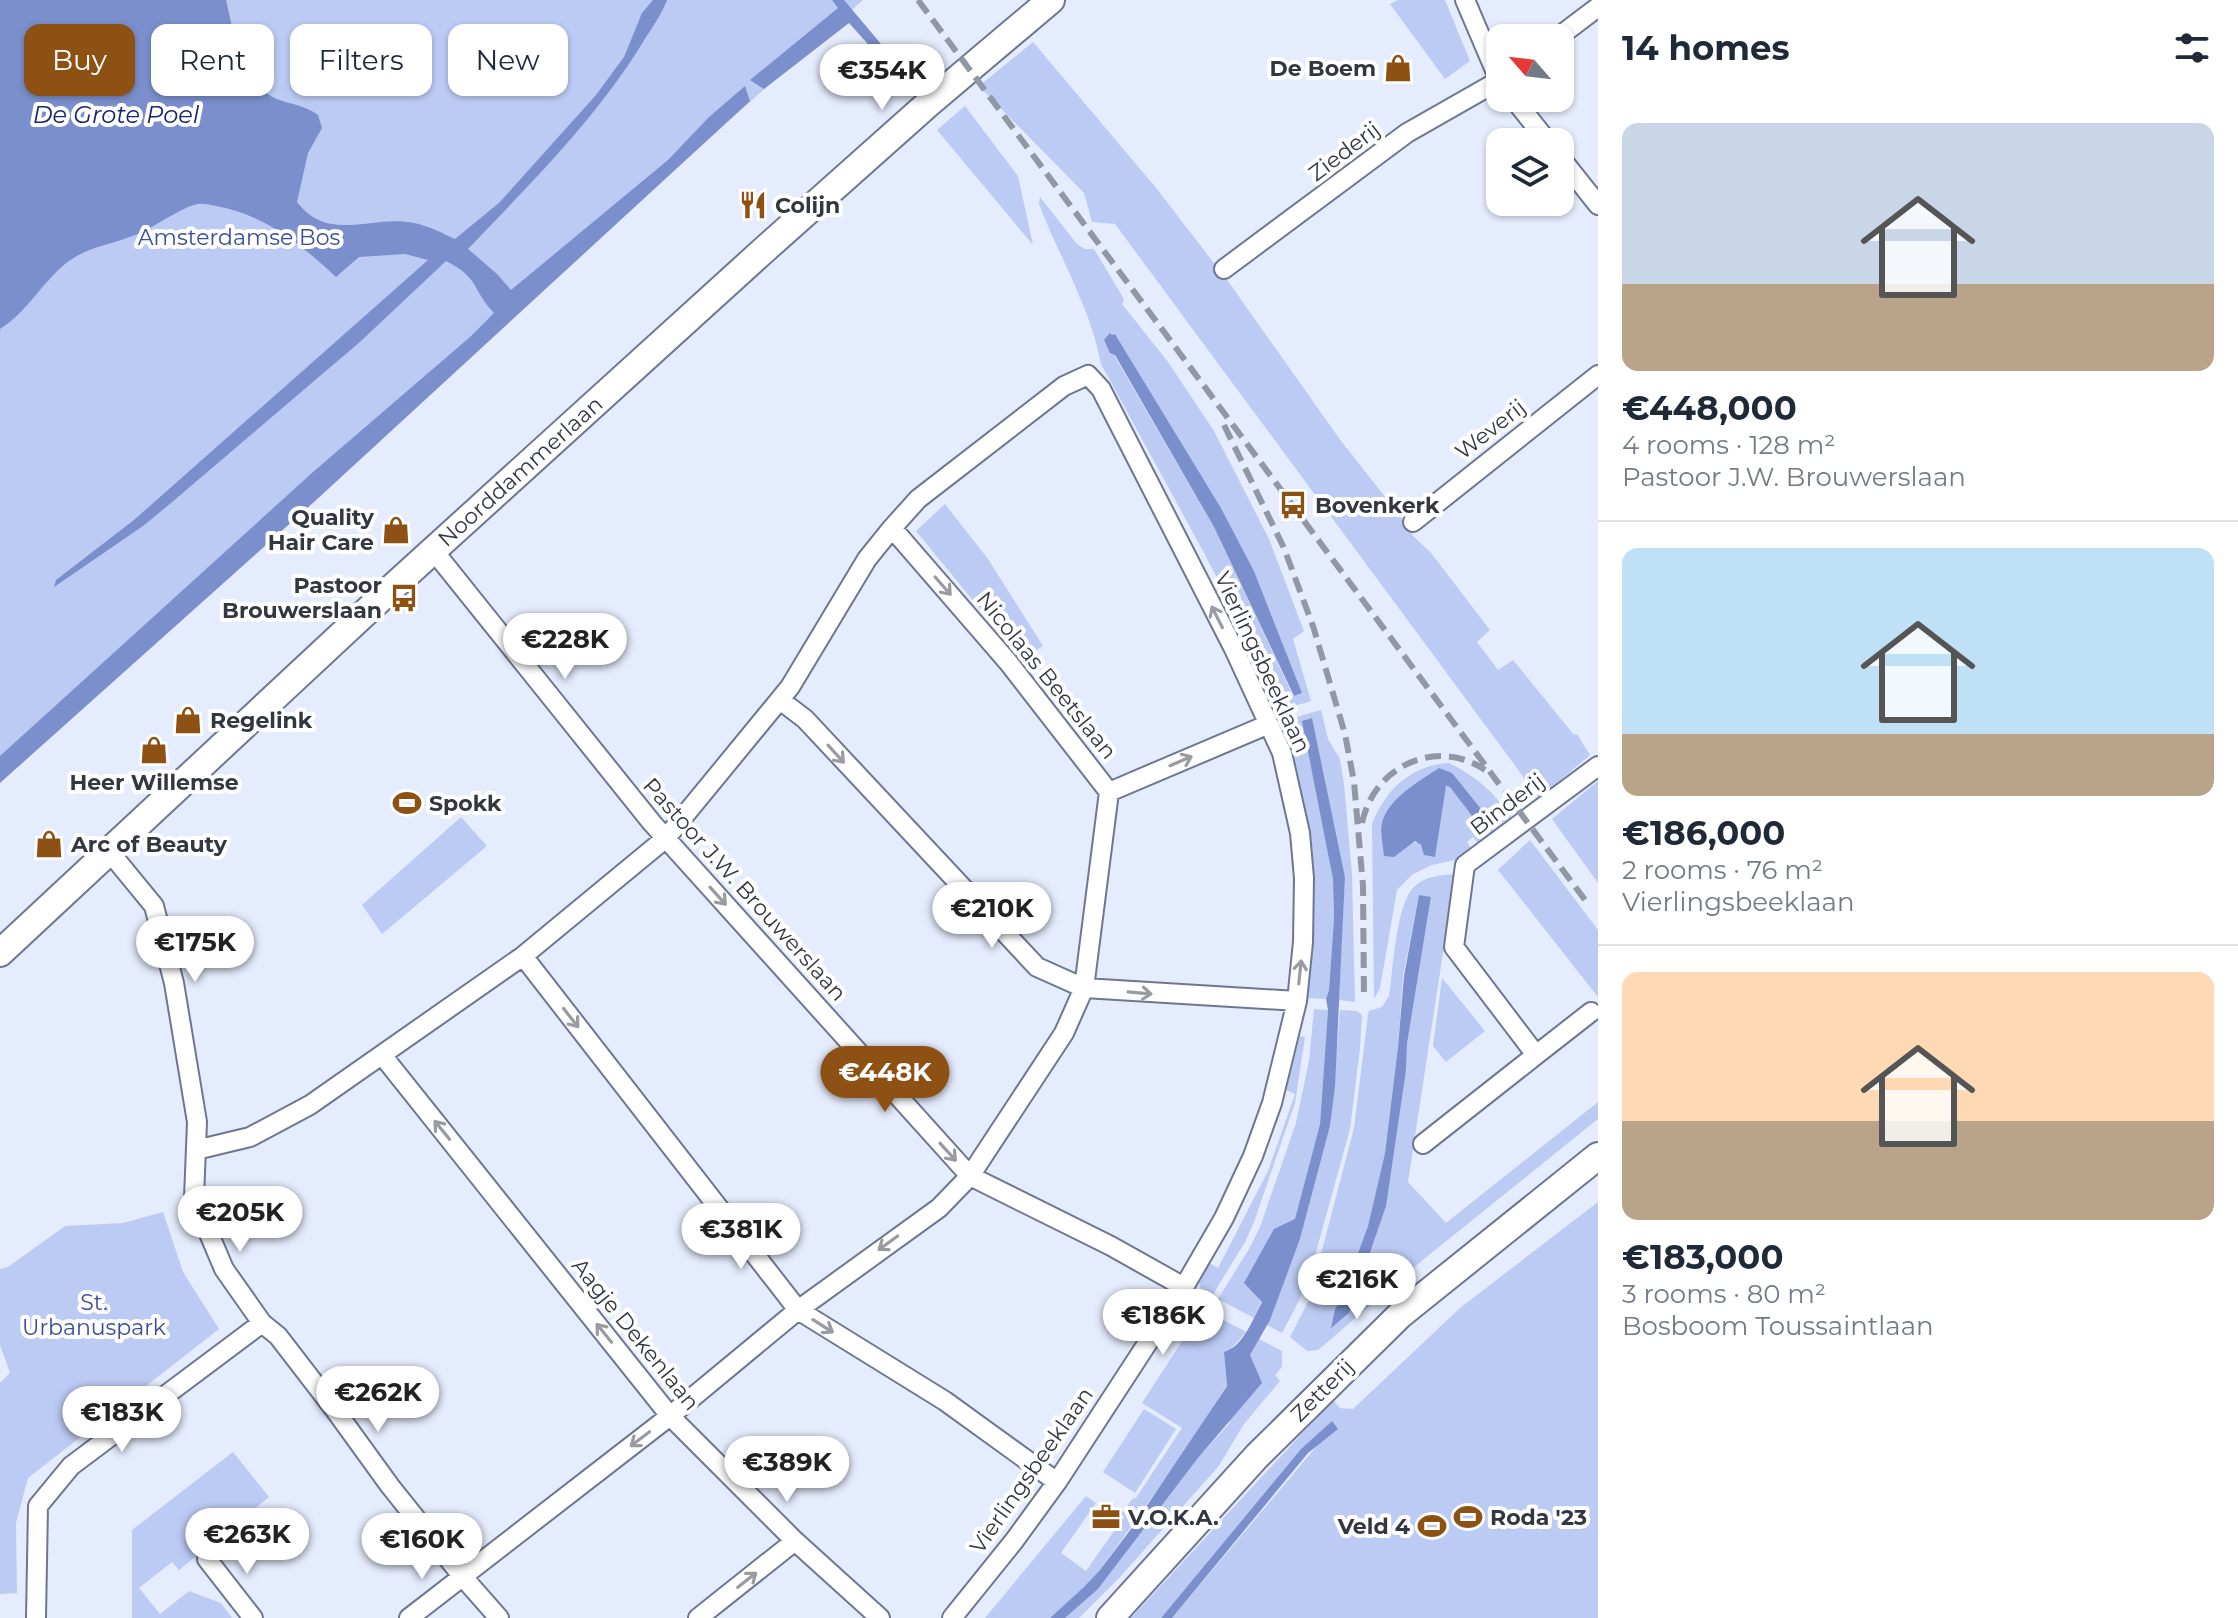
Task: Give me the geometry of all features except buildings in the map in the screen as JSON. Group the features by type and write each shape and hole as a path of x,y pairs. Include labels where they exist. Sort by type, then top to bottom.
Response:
{"street":[{"name":"Noorddammerlaan","path":"0,953 433,550 929,103 1051,0"},
{"path":"1465,0 1486,49"},
{"path":"1574,25 1598,7"},
{"name":"Ziederij","path":"1224,269 1407,133 1486,89"},
{"path":"1524,112 1537,128"},
{"path":"1574,175 1598,205"},
{"name":"Vierlingsbeeklaan","path":"892,528 918,499 1064,386 1088,375 1101,389 1282,753 1300,833 1304,878 1303,942 1297,1001 1287,1049 1253,1156 1224,1218 1184,1287 1057,1482 952,1618"},
{"name":"Weverij","path":"1413,522 1598,375"},
{"path":"196,1150 250,1137 310,1105 523,956 666,838 780,700 867,559 892,528"},
{"name":"Nicolaas Beetslaan","path":"409,1618 670,1416 798,1310 939,1208 970,1176 1064,1033 1084,988 1109,792 1001,654 892,528"},
{"name":"Pastoor J.W. Brouwerslaan","path":"433,550 600,761 666,838 970,1176 1111,1246 1184,1287"},
{"path":"780,700 805,719 1037,967 1084,988 1297,1001"},
{"path":"1109,792 1269,724"},
{"name":"Binderij","path":"1536,1055 1454,947 1465,865 1598,766"},
{"path":"108,850 154,906 174,983 197,1122 194,1198 224,1269 262,1323 278,1336 390,1486 499,1618"},
{"path":"523,956 798,1310 945,1401 1057,1482"},
{"path":"1423,1144 1591,1012"},
{"name":"Aagje Dekenlaan","path":"382,1055 670,1416 795,1541 880,1618"},
{"name":"Zetterij","path":"1110,1618 1280,1432 1400,1315 1598,1156"},
{"path":"36,1618 38,1506 71,1466 262,1323"},
{"path":"698,1618 795,1541"},
{"path":"207,1559 253,1618"}],"green space":[{"name":"Amsterdamse Bos","path":"0,0 863,0 559,274 0,759"},
{"path":"1398,0 1445,0 1470,61 1445,79 1390,4"},
{"path":"1033,42 1157,189 1230,284 1341,441 1490,630 1477,642 1498,670 1513,660 1574,735 1577,734 1590,755 1539,798 1115,224 1092,222 1084,193 979,86"},
{"path":"965,106 1018,176 1033,245 937,130"},
{"path":"1040,197 1077,244 1085,249 1094,249 1124,299 1122,304 1168,362 1214,431 1269,539 1304,631 1293,639 1311,701 1275,712 1262,682 1268,677 1101,364 1090,322 1039,204","holes":["1115,334 1221,508 1254,571 1302,693 1293,696 1214,527 1114,355 1108,338"]},
{"path":"945,504 988,559 1043,646 1022,660 916,531"},
{"path":"1321,710 1328,739 1340,759 1344,784 1352,874 1355,1002 1339,1000 1345,877 1312,719 1333,879 1334,918 1329,990 1326,999 1308,998 1311,963 1307,956 1309,926 1314,919 1313,881 1304,812 1279,722"},
{"path":"1449,763 1469,774 1492,793 1513,819 1479,845 1473,837 1467,842 1472,850 1455,860 1432,865 1413,874 1397,890 1380,988 1374,999 1372,824 1392,790 1411,774","holes":["1452,773 1479,824 1450,786 1446,787 1423,849 1419,843 1411,842 1388,811 1405,792"]},
{"path":"1598,781 1598,883 1552,819"},
{"path":"461,817 487,846 382,934 362,905"},
{"path":"1530,840 1598,930 1598,997 1498,870"},
{"path":"1455,874 1408,1182 1446,1223 1598,1102 1598,1119 1424,1259 1318,1350 1307,1351 1290,1337 1309,1300 1354,1128 1369,1011 1382,1007 1389,996 1399,922 1408,895 1423,880","holes":["1419,895 1431,898 1407,1044 1406,1070 1349,1313 1335,1309 1368,1226 1385,1153 1403,976"]},
{"path":"1442,978 1485,1031 1446,1062 1433,1046"},
{"path":"1314,1009 1328,1010 1320,1124 1295,1220 1254,1318 1218,1299 1260,1227 1296,1123 1309,1061"},
{"path":"1340,1010 1357,1011 1362,1015 1350,1129 1310,1274 1307,1274 1300,1299 1282,1333 1267,1325 1300,1239 1330,1126"},
{"path":"1300,1036 1305,1037 1295,1103 1254,1222 1212,1296 1200,1288 1199,1279 1209,1263 1218,1268 1268,1171 1295,1094 1286,1090"},
{"path":"1598,1202 1598,1618 1172,1618 1316,1447 1332,1421 1301,1449 1161,1618 1131,1618 1333,1400 1340,1408 1353,1409 1460,1308"},
{"name":"St. Urbanuspark","path":"163,1212 183,1272 219,1329 28,1478 16,1523 17,1593 0,1594 0,1383 10,1373 0,1345 0,1269 8,1267 65,1226 123,1223"},
{"path":"1203,1309 1246,1332 1228,1352 1224,1352 1227,1385 1175,1465 1100,1570 1050,1618 985,1618 1086,1496 1096,1503 1061,1553 1086,1571 1124,1517 1121,1514 1136,1498 1182,1428 1142,1403"},
{"path":"1259,1339 1282,1351 1282,1367 1275,1375 1280,1381 1244,1424 1218,1467 1120,1577 1079,1618 1065,1618 1098,1589 1198,1458 1229,1424 1250,1355"},
{"path":"1144,1409 1176,1429 1135,1493 1103,1472"},
{"path":"233,1452 269,1497 179,1570 172,1562 139,1588 160,1614 189,1591 221,1603 232,1618 132,1618 132,1530"}],"water":[{"name":"De Grote Poel","path":"0,0 226,0 232,24 151,24 151,96 272,96 303,107 318,115 322,128 308,153 297,202 310,215 337,225 414,223 455,239 500,202 596,95 624,57 642,13 653,0 667,0 653,27 605,98 468,249 511,290 668,160 709,117 745,86 750,101 314,502 0,783 0,756 313,472 494,313 465,273 446,261 361,341 171,503 54,587 56,580 134,520 428,260 405,254 359,257 336,277 281,232 266,224 233,210 198,204 138,234 91,249 74,258 0,329"},
{"path":"832,0 844,0 913,82 903,83 849,23 764,89 750,80 838,8"},
{"path":"1110,333 1115,334 1221,508 1254,571 1302,693 1294,696 1214,527 1115,355 1110,353 1104,340"},
{"path":"1312,718 1345,877 1335,1086 1330,1126 1300,1239 1270,1320 1250,1355 1262,1383 1198,1458 1098,1589 1065,1618 1050,1618 1100,1570 1134,1525 1227,1386 1224,1352 1242,1338 1262,1302 1244,1283 1274,1229 1295,1219 1320,1124 1328,1010 1326,999 1334,918 1333,879 1302,721"},
{"path":"1439,768 1452,773 1485,814 1486,820 1479,825 1450,787 1446,786 1435,857 1424,855 1421,845 1415,841 1394,857 1384,856 1381,831 1385,814 1406,791"},
{"path":"1419,895 1431,897 1407,1044 1386,1206 1349,1313 1331,1328 1335,1309 1368,1226 1385,1153 1404,976"},
{"path":"1332,1421 1338,1429 1308,1453 1172,1618 1161,1618 1301,1449"}],"railway":[{"path":"918,0 1585,900"},
{"path":"1224,425 1284,548 1313,626 1345,734 1354,782 1363,886 1364,1000"},
{"path":"1362,823 1379,786 1393,772 1410,763 1428,757 1447,756 1466,760 1485,770"}],"place":[{"name":"De Boem","path":"1398,68"},
{"name":"Colijn","path":"753,205"},
{"name":"Bovenkerk","path":"1293,505"},
{"name":"Quality Hair Care","path":"396,530"},
{"name":"Pastoor Brouwerslaan","path":"404,598"},
{"name":"Regelink","path":"188,720"},
{"name":"Heer Willemse","path":"154,750"},
{"name":"Spokk","path":"407,803"},
{"name":"Arc of Beauty","path":"49,844"},
{"name":"V.O.K.A.","path":"1106,1517"},
{"name":"Roda '23","path":"1468,1517"},
{"name":"Veld 4","path":"1432,1526"}]}
